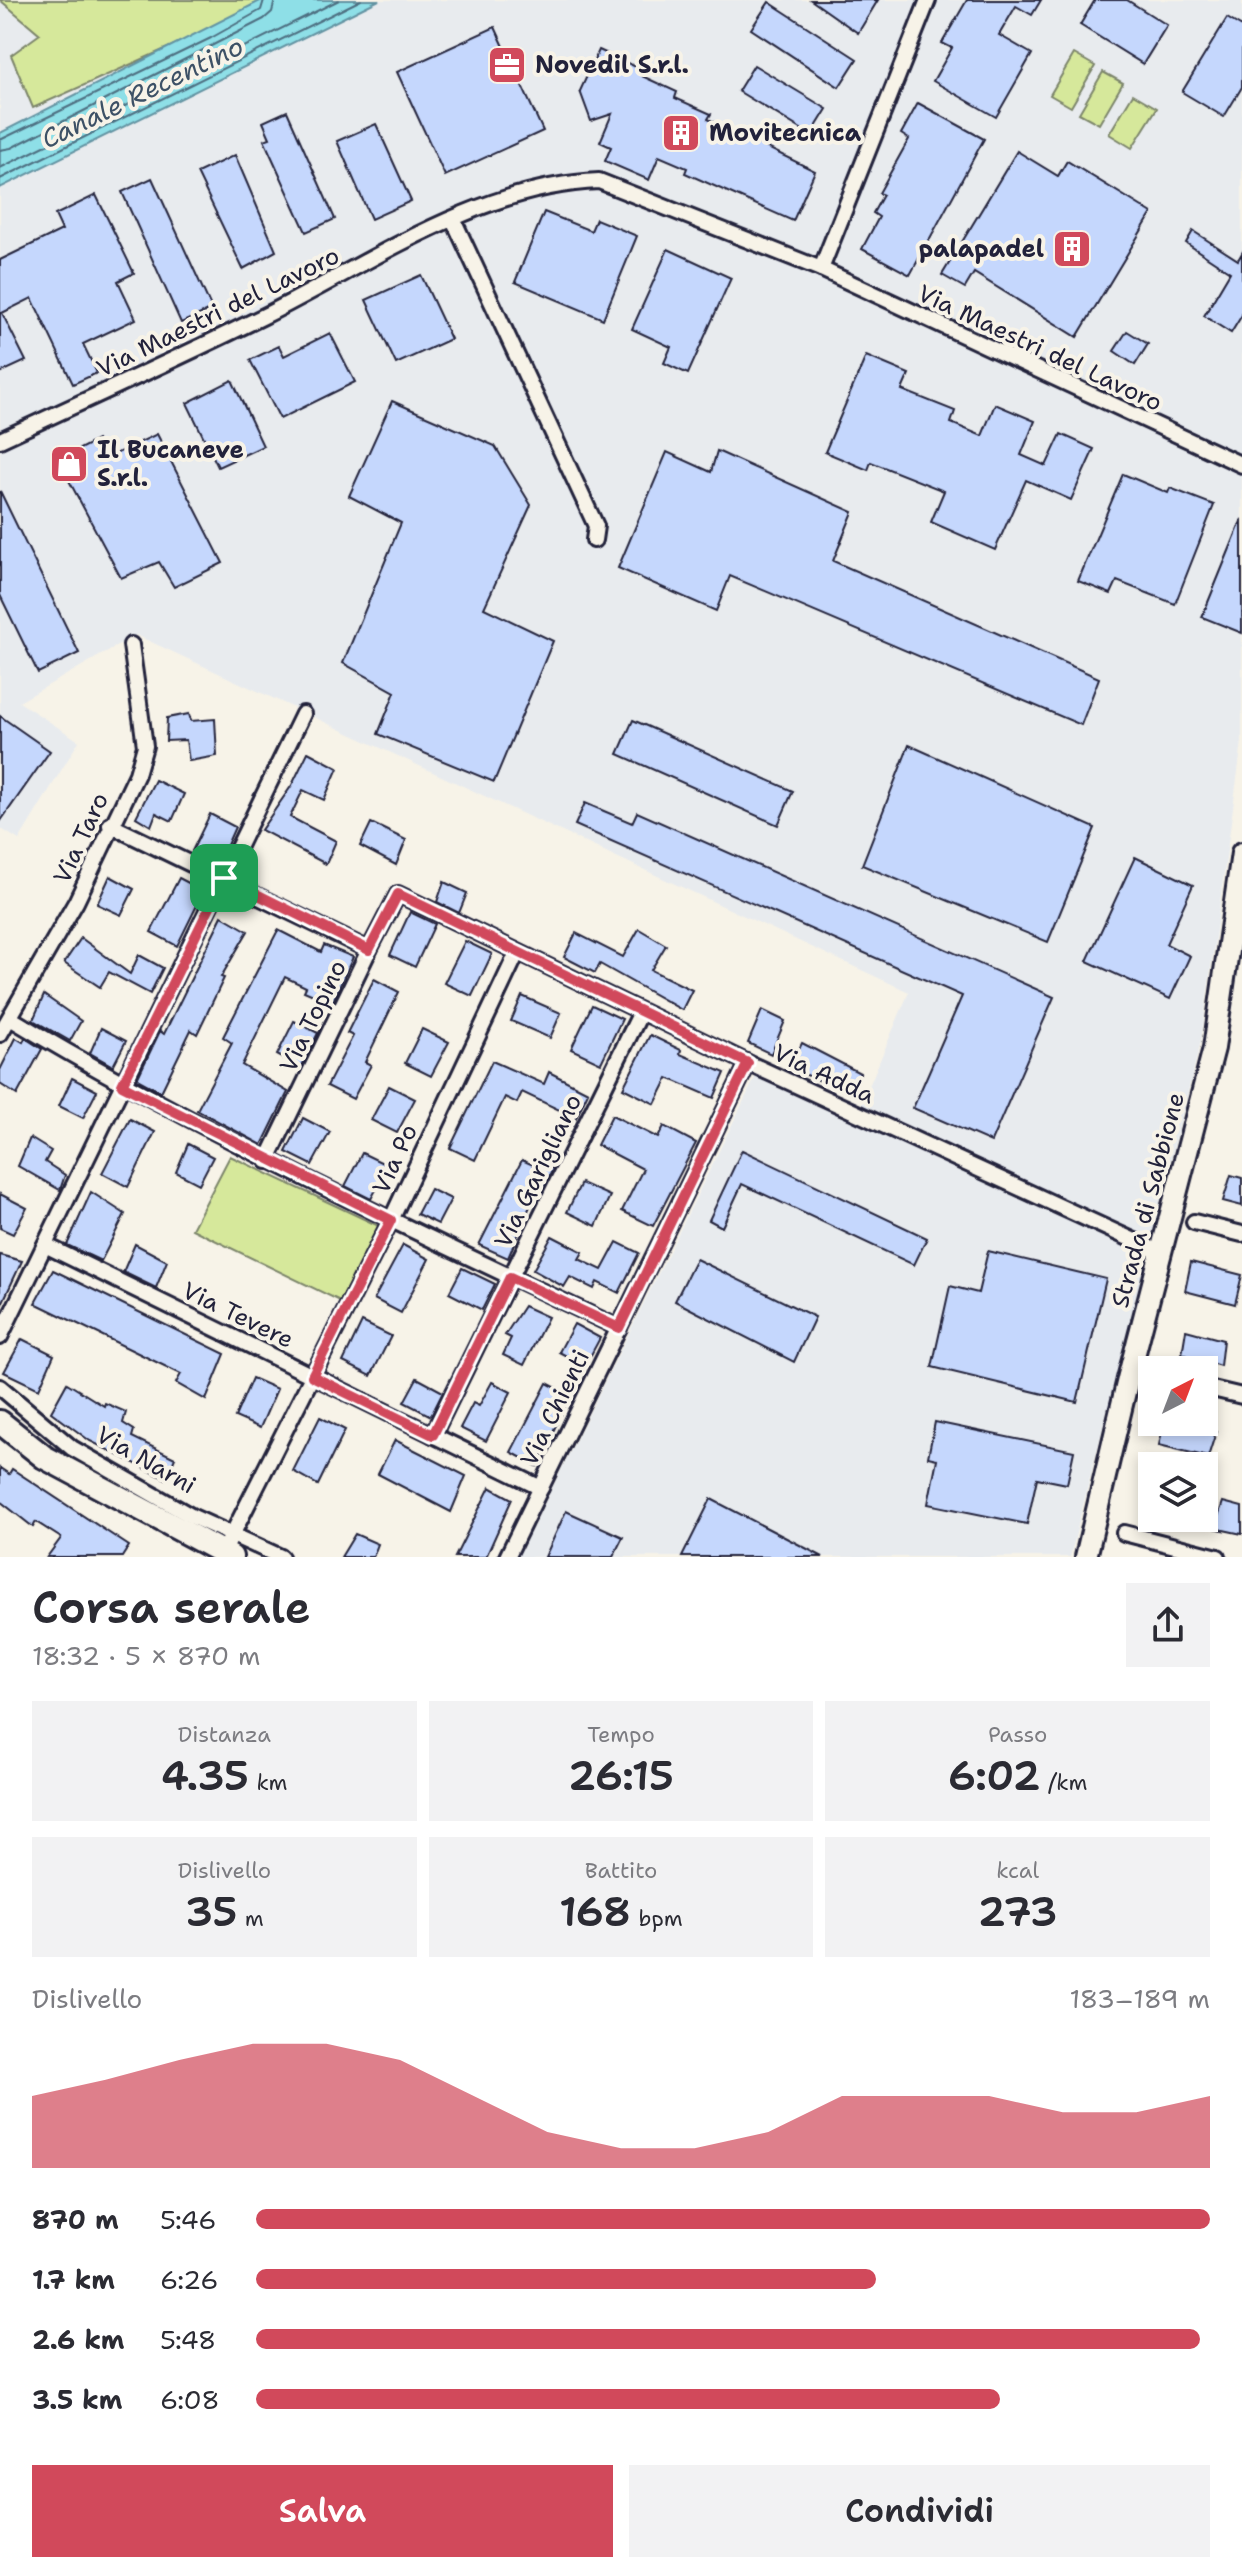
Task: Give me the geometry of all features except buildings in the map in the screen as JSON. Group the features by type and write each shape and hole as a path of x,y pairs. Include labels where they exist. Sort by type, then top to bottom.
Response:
{"main road":[{"name":"Strada di Sabbione","path":"1086,1557 1214,1048 1242,853"},
{"name":"Via Narni","path":"0,1422 44,1457 229,1548"}],"street":[{"path":"821,269 928,0"},
{"name":"Via Maestri del Lavoro","path":"0,440 263,316 453,219 507,197 562,182 599,181 821,269 1242,465"},
{"path":"453,219 596,526 594,540"},
{"name":"Via Taro","path":"0,1034 76,902 110,825 137,774 145,746 131,645"},
{"path":"0,1337 303,714"},
{"name":"Via Topino","path":"110,825 369,950 267,1161"},
{"name":"Via Adda","path":"369,950 398,894 748,1063 1161,1253"},
{"name":"Via Po","path":"229,1548 391,1220 517,953"},
{"name":"Via Garigliano","path":"433,1435 641,1012"},
{"path":"10,1018 122,1085 267,1161 619,1328"},
{"name":"Via Chienti","path":"507,1557 748,1063"},
{"path":"1194,1222 1242,1234"},
{"name":"Via Tevere","path":"45,1245 541,1488"},
{"name":"Via Narni","path":"0,1387 72,1448 191,1516 229,1548 281,1557"},
{"path":"1218,1390 1242,1396"},
{"path":"1124,1533 1218,1557"}],"shaded area":[{"path":"0,0 1242,0 1242,742 1201,1041 1070,1557 518,1557 763,1062 861,1105 909,992 136,635 19,702 79,741 19,840 0,828"}],"green space":[{"path":"0,0 262,0 208,30 33,108 11,55 40,34"},
{"path":"1074,54 1095,66 1071,107 1050,95"},
{"path":"1103,72 1123,83 1099,124 1079,113"},
{"path":"1133,94 1157,108 1132,148 1109,134"},
{"path":"230,1156 381,1227 342,1302 192,1229"}],"water":[{"name":"Canale Recentino","path":"262,0 379,0 0,188 0,133"}],"place":[{"name":"Novedil S.r.l.","path":"507,65"},
{"name":"Movitecnica","path":"681,133"},
{"name":"palapadel","path":"1072,249"},
{"name":"Il Bucaneve S.r.l.","path":"69,464"}],"route":[{"path":"224,878 369,950 398,894 748,1063 619,1328 510,1277 433,1435 312,1376 391,1220 267,1161 122,1085 224,878"}]}
